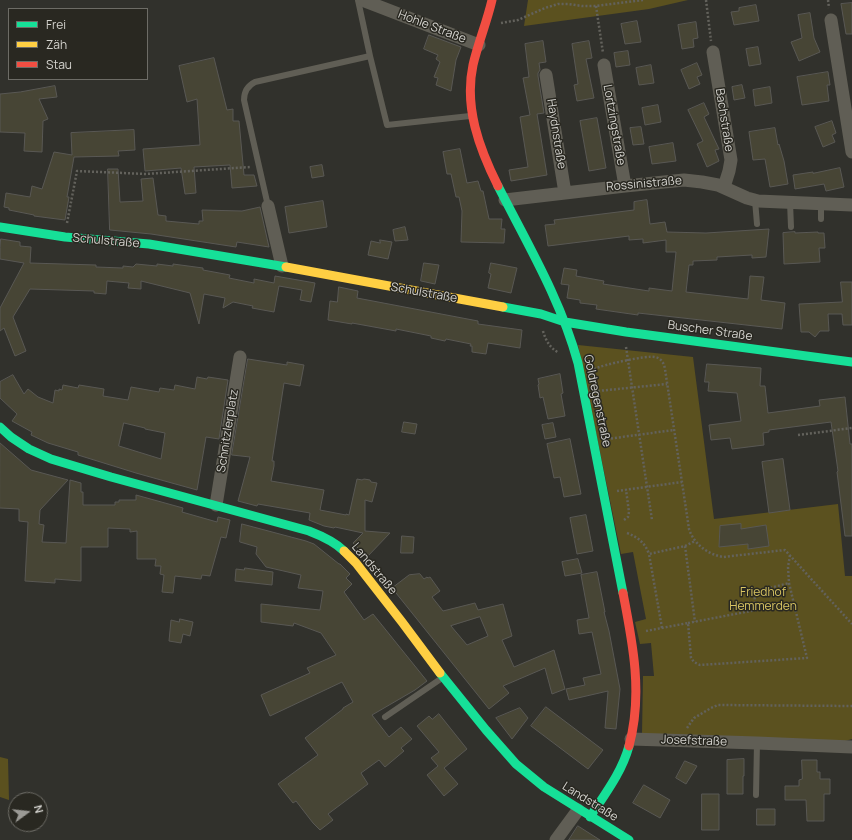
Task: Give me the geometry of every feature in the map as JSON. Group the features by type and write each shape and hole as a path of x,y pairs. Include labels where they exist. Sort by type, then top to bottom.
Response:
{"street":[{"name":"Hohle Straße","path":"362,0 479,45"},
{"name":"Goldregenstraße","path":"492,0 474,61 471,79 470,98 476,136 482,152 565,322 578,363 636,663 637,688 632,739 621,767 590,817"},
{"path":"831,20 852,152"},
{"name":"Bachstraße","path":"713,52 731,160 724,187"},
{"name":"Lortzingstraße","path":"604,65 625,186"},
{"name":"Haydnstraße","path":"546,75 565,193"},
{"name":"Rossinistraße","path":"505,200 684,180 707,182 724,187 755,200 852,205"},
{"path":"268,206 282,266"},
{"name":"Schulstraße","path":"0,227 65,237 139,243 282,266 541,314 565,322"},
{"name":"Buscher Straße","path":"565,322 626,332 852,362"},
{"name":"Schnitzlerplatz","path":"216,505 240,357"},
{"name":"Landstraße","path":"0,427 11,437 25,446 51,459 309,531 326,538 341,548 356,564 443,677 516,764 544,787 578,810 629,840"},
{"name":"Josefstraße","path":"632,739 852,747"},
{"path":"556,840 578,810"}],"lane":[{"path":"358,0 387,125 472,116"},
{"path":"268,206 244,100 244,94 248,86 255,82 370,56"},
{"path":"755,200 757,224"},
{"path":"790,202 791,227"},
{"path":"820,204 821,219"},
{"path":"385,717 443,677"},
{"path":"756,795 757,743"}],"path":[{"path":"486,24 518,20 558,4 596,6 643,0"},
{"path":"706,0 713,52"},
{"path":"596,6 604,65"},
{"path":"65,237 77,171 146,174 259,166"},
{"path":"541,314 545,338 548,344 555,350 578,363"},
{"path":"626,332 627,360 652,520"},
{"path":"592,372 596,368 627,360 653,356 658,358 664,366 689,529 695,541 708,552 718,556 728,557 785,550 852,624"},
{"path":"594,392 667,384"},
{"path":"798,435 852,428"},
{"path":"604,440 674,430"},
{"path":"614,492 682,482"},
{"path":"621,523 628,516 629,512 626,490"},
{"path":"623,531 641,541 647,549 662,628"},
{"path":"649,554 685,546 695,541"},
{"path":"685,546 695,622"},
{"path":"688,623 691,658 694,662 700,665 807,658 789,583 788,567 790,555"},
{"path":"631,633 756,610 754,592 789,583"},
{"path":"679,741 694,718 718,705 852,706"}],"green space":[{"path":"528,0 688,0 649,9 524,26"},
{"name":"Friedhof Hemmerden","path":"578,345 693,357 714,519 838,504 845,576 852,576 852,739 842,742 642,734 643,676 654,676 651,643 640,644 635,622 646,619 633,552 621,554"},
{"path":"0,757 8,759 9,792 8,800 0,797"}],"building":[{"path":"852,3 852,34 846,34 841,4"},
{"path":"756,5 759,21 734,25 731,12 739,11 739,8"},
{"path":"810,13 814,38 820,52 799,61 791,42 802,38 798,15"},
{"path":"637,21 641,42 625,44 621,24"},
{"path":"696,22 698,38 693,39 694,47 682,49 678,25"},
{"path":"429,35 461,47 456,60 451,91 436,85 438,78 434,77 440,62 436,59 438,55 424,49"},
{"path":"543,41 546,62 539,63 540,70 538,76 544,113 537,114 547,175 511,181 509,170 528,167 520,117 530,115 523,78 529,77 525,44"},
{"path":"589,41 592,58 586,59 594,98 577,101 574,85 578,84 572,44"},
{"path":"758,47 761,64 749,66 746,49"},
{"path":"628,51 630,65 616,67 614,53"},
{"path":"214,58 227,110 233,109 233,121 239,121 244,175 254,175 257,186 232,188 230,165 194,167 196,193 185,194 181,168 145,171 143,149 200,145 197,99 187,102 179,66"},
{"path":"697,63 702,75 697,77 700,84 689,89 681,70"},
{"path":"651,65 654,83 639,85 636,68"},
{"path":"828,72 830,85 827,85 829,101 802,105 797,77"},
{"path":"742,85 745,98 734,100 732,87"},
{"path":"55,86 57,97 39,99 48,119 43,121 42,152 24,151 25,133 0,132 0,94"},
{"path":"770,87 772,103 755,106 753,90"},
{"path":"704,103 709,114 704,117 719,149 715,150 719,161 707,167 697,144 703,141 688,110"},
{"path":"658,105 661,122 645,125 642,108"},
{"path":"597,118 606,168 589,171 580,121"},
{"path":"832,121 836,133 832,135 835,142 823,147 815,127"},
{"path":"641,127 644,144 633,145 630,128"},
{"path":"775,128 778,145 779,144 784,161 788,184 770,187 765,159 753,160 749,132"},
{"path":"134,130 135,150 118,151 119,156 74,157 67,197 69,197 65,220 34,216 9,210 9,208 4,207 6,193 30,197 32,186 42,189 54,152 72,155 71,133"},
{"path":"673,143 676,161 652,164 649,147"},
{"path":"460,149 467,183 478,181 481,191 483,191 489,219 502,219 501,229 505,229 504,243 461,242 462,211 459,197 456,197 451,174 447,174 443,152"},
{"path":"322,165 324,176 312,178 310,167"},
{"path":"840,168 844,187 826,191 824,184 795,189 793,175"},
{"path":"108,169 118,169 120,202 143,201 141,179 153,178 158,215 166,216 166,221 199,224 199,221 203,221 202,210 242,211 260,207 269,247 237,242 236,247 151,234 110,230"},
{"path":"647,200 650,224 665,222 667,232 706,233 769,229 766,257 752,258 752,255 717,257 717,260 693,261 693,265 689,265 686,292 748,299 750,276 764,277 761,300 785,303 782,329 638,313 638,315 596,309 597,305 580,303 580,300 567,298 569,285 561,284 564,268 577,270 576,276 604,281 603,284 649,291 649,288 672,291 676,252 666,252 666,240 643,243 643,239 629,240 629,236 548,246 545,225 555,224 554,220 634,210 634,202"},
{"path":"323,201 327,227 289,233 285,207"},
{"path":"405,227 408,240 395,241 393,230"},
{"path":"783,233 824,233 825,248 819,248 820,262 784,264"},
{"path":"1,239 20,242 20,246 31,247 30,263 96,265 96,267 123,268 123,266 133,267 136,264 173,266 173,264 203,268 203,270 230,275 229,278 254,283 254,279 274,283 275,276 315,283 311,302 300,300 302,290 279,286 274,312 252,308 253,306 233,302 223,308 225,298 204,294 199,324 190,293 141,281 141,289 128,288 129,283 107,281 106,294 94,293 94,291 30,289 13,317 26,351 15,356 4,328 0,331 0,308 24,263 0,259"},
{"path":"380,240 392,242 388,259 368,255 371,241 380,243"},
{"path":"424,263 439,265 435,284 421,281"},
{"path":"491,263 517,268 511,293 488,288 491,274 489,273"},
{"path":"841,282 852,282 852,325 843,325 842,314 828,314 829,331 820,331 815,337 809,332 801,332 799,304 842,302"},
{"path":"339,287 358,291 357,298 478,321 478,324 522,330 520,348 488,343 486,354 472,352 472,346 470,346 471,344 446,339 445,341 431,338 431,336 396,329 396,331 328,320 330,301 337,302"},
{"path":"248,359 287,365 287,362 304,365 300,386 284,383 272,461 274,461 274,466 271,481 324,490 320,510 346,515 349,515 357,479 370,480 371,482 377,483 372,502 365,500 365,531 390,533 367,557 353,543 363,533 324,526 309,520 310,513 258,504 257,506 238,501 250,457 232,455"},
{"path":"707,364 761,368 760,386 765,386 768,413 820,406 819,400 845,397 850,444 852,444 852,536 845,536 831,422 769,430 769,432 763,433 764,445 732,449 730,438 711,440 709,425 741,421 737,393 708,391 709,382 705,382"},
{"path":"560,374 563,393 561,394 565,416 548,419 543,397 540,398 538,379"},
{"path":"13,375 24,394 28,389 38,397 53,403 55,390 62,390 63,385 78,388 79,385 104,389 103,396 128,400 131,387 159,392 160,388 174,390 175,385 195,389 197,377 228,380 219,439 206,437 197,490 78,455 78,452 48,443 31,435 32,432 12,421 17,414 0,398 0,382","holes":["124,423 165,433 161,459 119,446"]},
{"path":"404,422 417,424 415,434 402,432"},
{"path":"553,423 556,437 545,439 542,425"},
{"path":"570,439 581,494 564,497 560,477 554,478 547,444"},
{"path":"0,443 31,470 68,480 40,510 39,524 44,525 42,542 66,543 70,480 81,483 83,505 115,505 115,502 119,502 119,500 136,500 136,495 183,508 182,512 217,522 218,517 230,520 226,538 221,537 210,576 202,575 201,579 175,576 173,593 162,592 164,575 160,574 161,566 155,566 156,559 137,559 137,531 130,532 130,529 108,528 108,547 81,547 81,581 55,579 55,583 25,581 28,522 19,521 19,509 0,508"},
{"path":"783,459 790,510 769,513 762,462"},
{"path":"586,515 593,551 577,554 570,518"},
{"path":"242,524 314,544 340,564 350,574 346,578 352,584 344,592 364,620 373,614 427,681 415,690 372,715 389,737 401,727 412,739 401,748 404,751 385,767 379,760 361,773 368,784 328,814 333,820 320,830 296,801 293,803 278,784 318,755 305,738 353,702 342,682 270,716 261,695 310,673 307,668 336,655 321,633 294,623 293,626 261,622 261,604 320,610 323,591 298,588 301,575 266,567 256,554 257,547 240,542"},
{"path":"741,524 741,529 766,525 769,546 748,549 748,544 719,547 720,526"},
{"path":"402,536 414,537 413,553 401,553"},
{"path":"578,559 582,573 565,576 562,562"},
{"path":"245,568 273,572 272,585 235,581 236,569 244,570"},
{"path":"597,572 620,689 616,729 605,728 608,691 569,700 566,689 585,685 583,678 601,674 592,632 579,634 577,620 589,618 581,575"},
{"path":"420,574 424,579 430,577 440,591 432,597 443,611 475,603 478,610 503,604 512,636 502,640 514,667 554,650 565,689 552,694 545,668 503,686 509,693 489,709 392,588 409,575","holes":["480,617 488,636 467,645 451,626"]},
{"path":"180,619 193,622 190,636 183,634 181,643 169,641 171,620 179,622"},
{"path":"546,707 603,750 588,769 531,726"},
{"path":"520,708 528,718 512,739 496,718"},
{"path":"439,714 467,749 444,768 458,784 444,796 427,775 438,766 431,758 439,752 417,726 429,716 432,719"},
{"path":"744,759 743,794 727,794 727,760"},
{"path":"802,760 817,760 817,772 820,772 820,779 830,779 830,794 824,794 824,821 807,821 806,800 785,800 785,786 799,786 799,780 802,779"},
{"path":"685,761 697,766 686,784 676,778"},
{"path":"644,785 670,800 660,818 633,803"},
{"path":"702,794 719,794 719,830 702,830"},
{"path":"757,809 775,809 775,825 757,825"},
{"path":"578,826 600,840 569,840"}],"traffic: fast":[{"path":"498,186 553,294 571,340 578,363 623,593"},
{"path":"0,227 65,237 149,244 286,267"},
{"path":"503,307 541,314 565,322 626,332 852,362"},
{"path":"0,427 11,437 29,449 51,459 111,477 309,531 337,545 344,551"},
{"path":"440,673 486,730 516,764 544,787 629,840"},
{"path":"590,817 618,774 629,746"}],"traffic: slow":[{"path":"286,267 503,307"},
{"path":"344,551 356,563 440,673"}],"traffic: jam":[{"path":"492,0 473,65 470,96 479,142 498,186"},
{"path":"623,593 633,650 636,689 633,727 629,746"}]}
